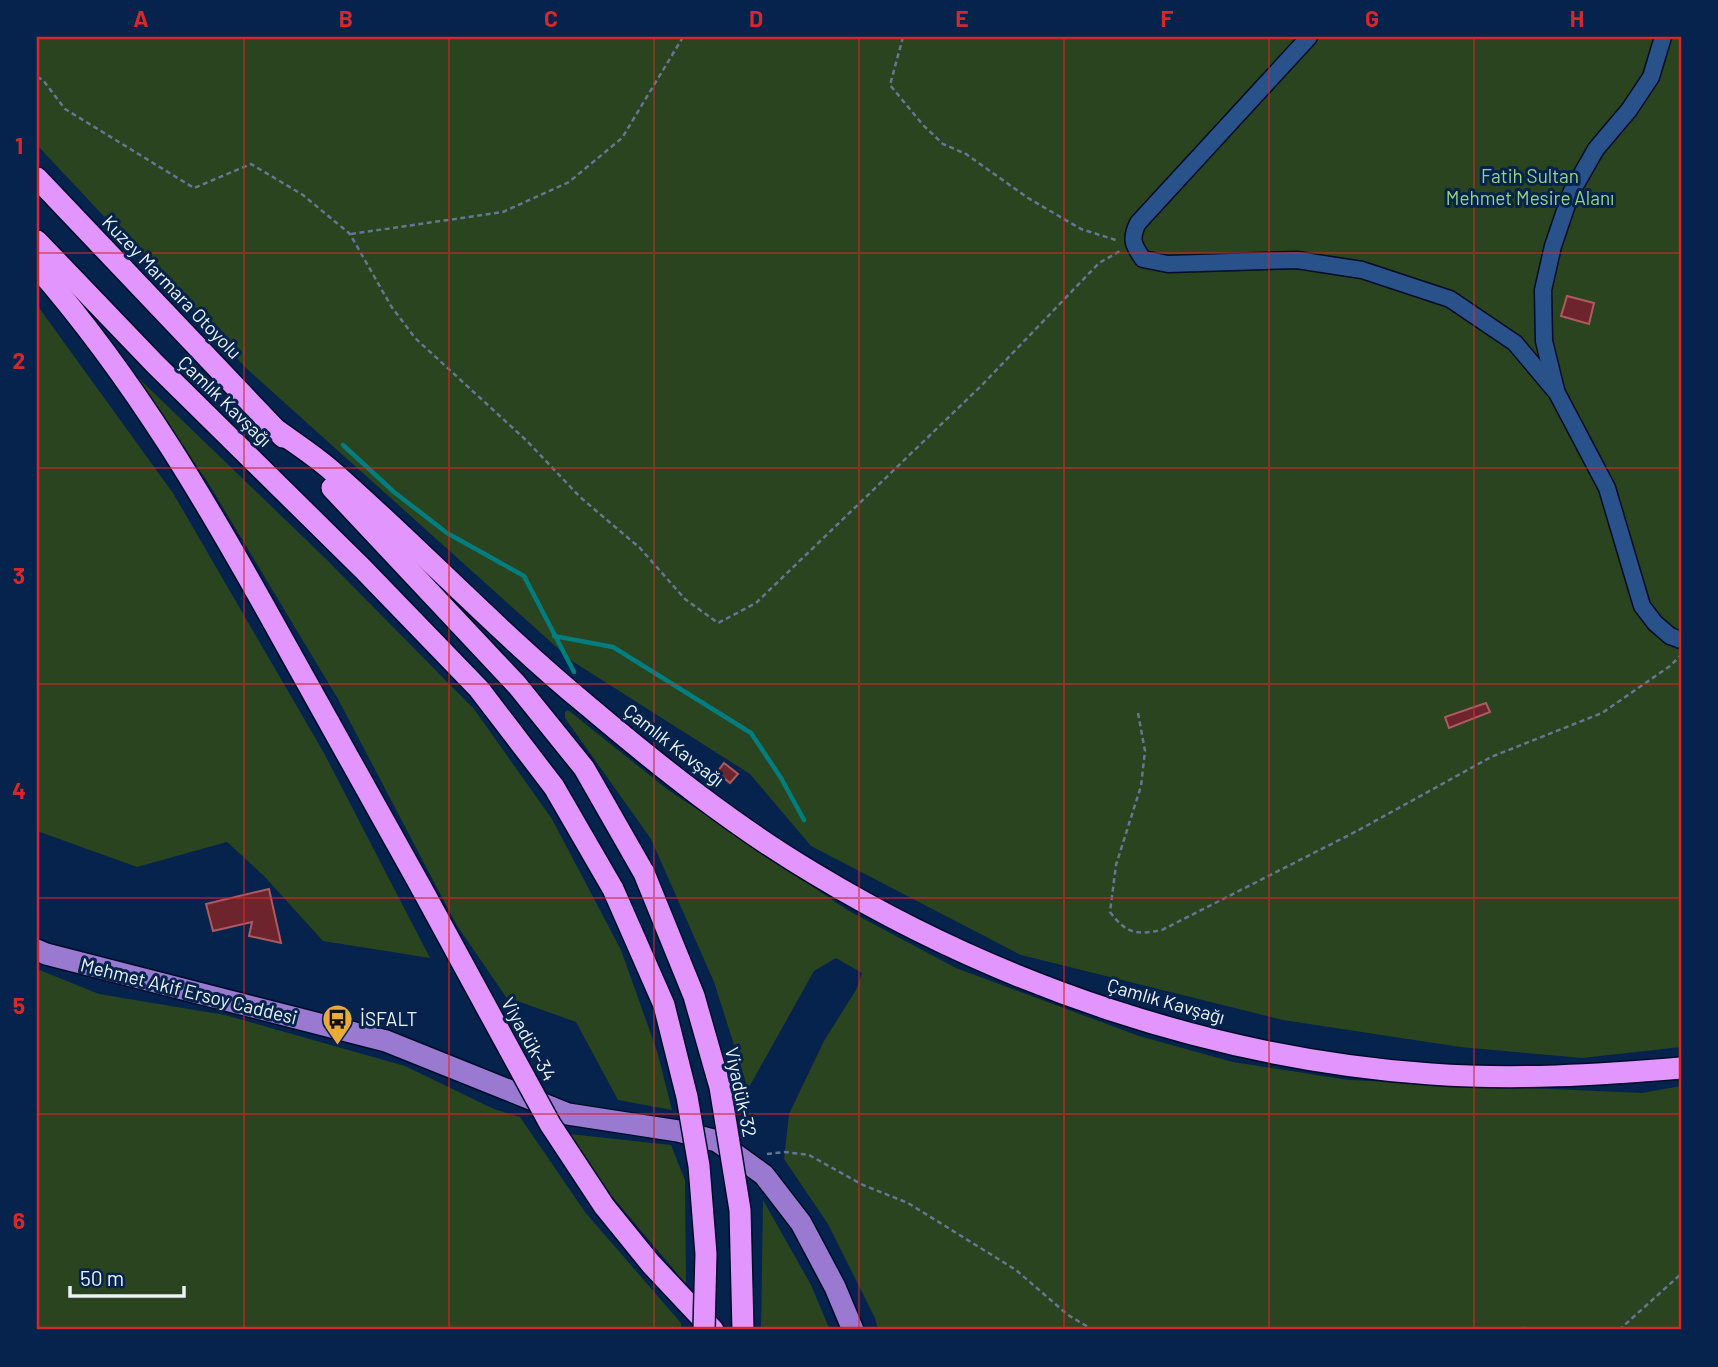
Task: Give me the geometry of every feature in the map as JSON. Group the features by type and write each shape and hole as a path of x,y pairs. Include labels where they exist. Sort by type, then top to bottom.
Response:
{"highway":[{"name":"Kuzey Marmara Otoyolu","path":"37,178 274,428"},
{"name":"Çamlık Kavşağı","path":"37,242 479,689 554,787 613,889 664,1005 687,1097 699,1166 706,1254 704,1330"},
{"name":"Viyadük-34","path":"37,267 78,314 130,385 204,497 550,1124 604,1206 651,1264 713,1330"},
{"name":"Çamlık Kavşağı","path":"274,428 517,685 584,768 644,873"},
{"name":"Çamlık Kavşağı","path":"274,428 330,468 491,622 586,705 668,771 735,821 812,872 890,917 978,960 1068,996 1214,1040 1340,1065 1431,1074 1521,1077 1601,1075 1681,1068"},
{"name":"Viyadük-32","path":"644,873 694,996 720,1087 740,1210 743,1330"}],"main road":[{"name":"Mehmet Akif Ersoy Caddesi","path":"37,950 386,1041 568,1114 678,1131 717,1141 764,1175 801,1223 835,1287 853,1330"}],"lane":[{"path":"1309,37 1138,223 1132,234 1133,245 1143,259 1168,264 1297,260 1362,270 1450,299 1515,343 1557,393 1607,488 1642,606 1655,623 1670,636 1681,640"},
{"path":"1557,393 1544,341 1543,290 1553,246 1571,193 1596,149 1629,110 1651,77 1663,37"}],"path":[{"path":"903,37 890,85 914,115 943,144 966,154 1028,198 1081,229 1133,245"},
{"path":"350,234 503,212 569,182 622,138 680,38"},
{"path":"37,77 43,80 65,109 194,188 251,164 303,195 350,234 391,306 415,338 527,441 580,497 640,548 685,599 718,623 757,603 982,385 1098,263 1133,245"},
{"path":"1138,713 1144,751 1141,786 1116,865 1110,912 1121,927 1142,934 1162,930 1174,924 1356,831 1491,757 1602,713 1670,666 1681,655"},
{"path":"748,1162 762,1155 785,1152 809,1154 863,1185 908,1203 948,1226 1016,1270 1068,1315 1093,1330"},
{"path":"1619,1330 1681,1274"},
{"path":"1522,1330 1544,1330"}],"green space":[{"name":"Fatih Sultan Mehmet Mesire Alanı","path":"37,37 1681,37 1681,1047 1582,1058 1460,1047 1283,1020 1021,955 811,846 750,774 572,661 246,368 37,145"},
{"path":"37,305 173,493 324,753 430,958 323,941 263,875 227,842 137,867 37,831"},
{"path":"125,365 326,559 474,709 552,819 621,950 657,1051 672,1110 618,1100 576,1022 506,997 456,924 338,699 207,481"},
{"path":"568,710 667,789 849,911 956,968 1139,1036 1233,1062 1349,1080 1642,1093 1681,1086 1681,1330 878,1330 875,1318 828,1224 784,1159 789,1114 824,1041 856,990 862,973 836,958 814,971 748,1089 714,982 651,839 565,718 565,712"},
{"path":"37,969 99,994 225,1015 405,1066 494,1109 520,1117 585,1212 681,1323 681,1330 37,1330"},
{"path":"570,1134 671,1145 685,1180 686,1284 610,1194"},
{"path":"763,1200 811,1285 830,1330 761,1330"}],"building":[{"path":"1567,296 1594,303 1589,324 1561,316"},
{"path":"1486,703 1490,712 1449,728 1445,717"},
{"path":"724,763 738,774 730,783 717,772"},
{"path":"269,889 281,943 249,936 252,922 213,931 206,904"}],"waterway":[{"path":"343,445 394,492 447,533 524,576 574,672"},
{"path":"554,636 613,647 751,733 781,778 804,820"}],"place":[{"name":"İSFALT","path":"337,1046"}]}
